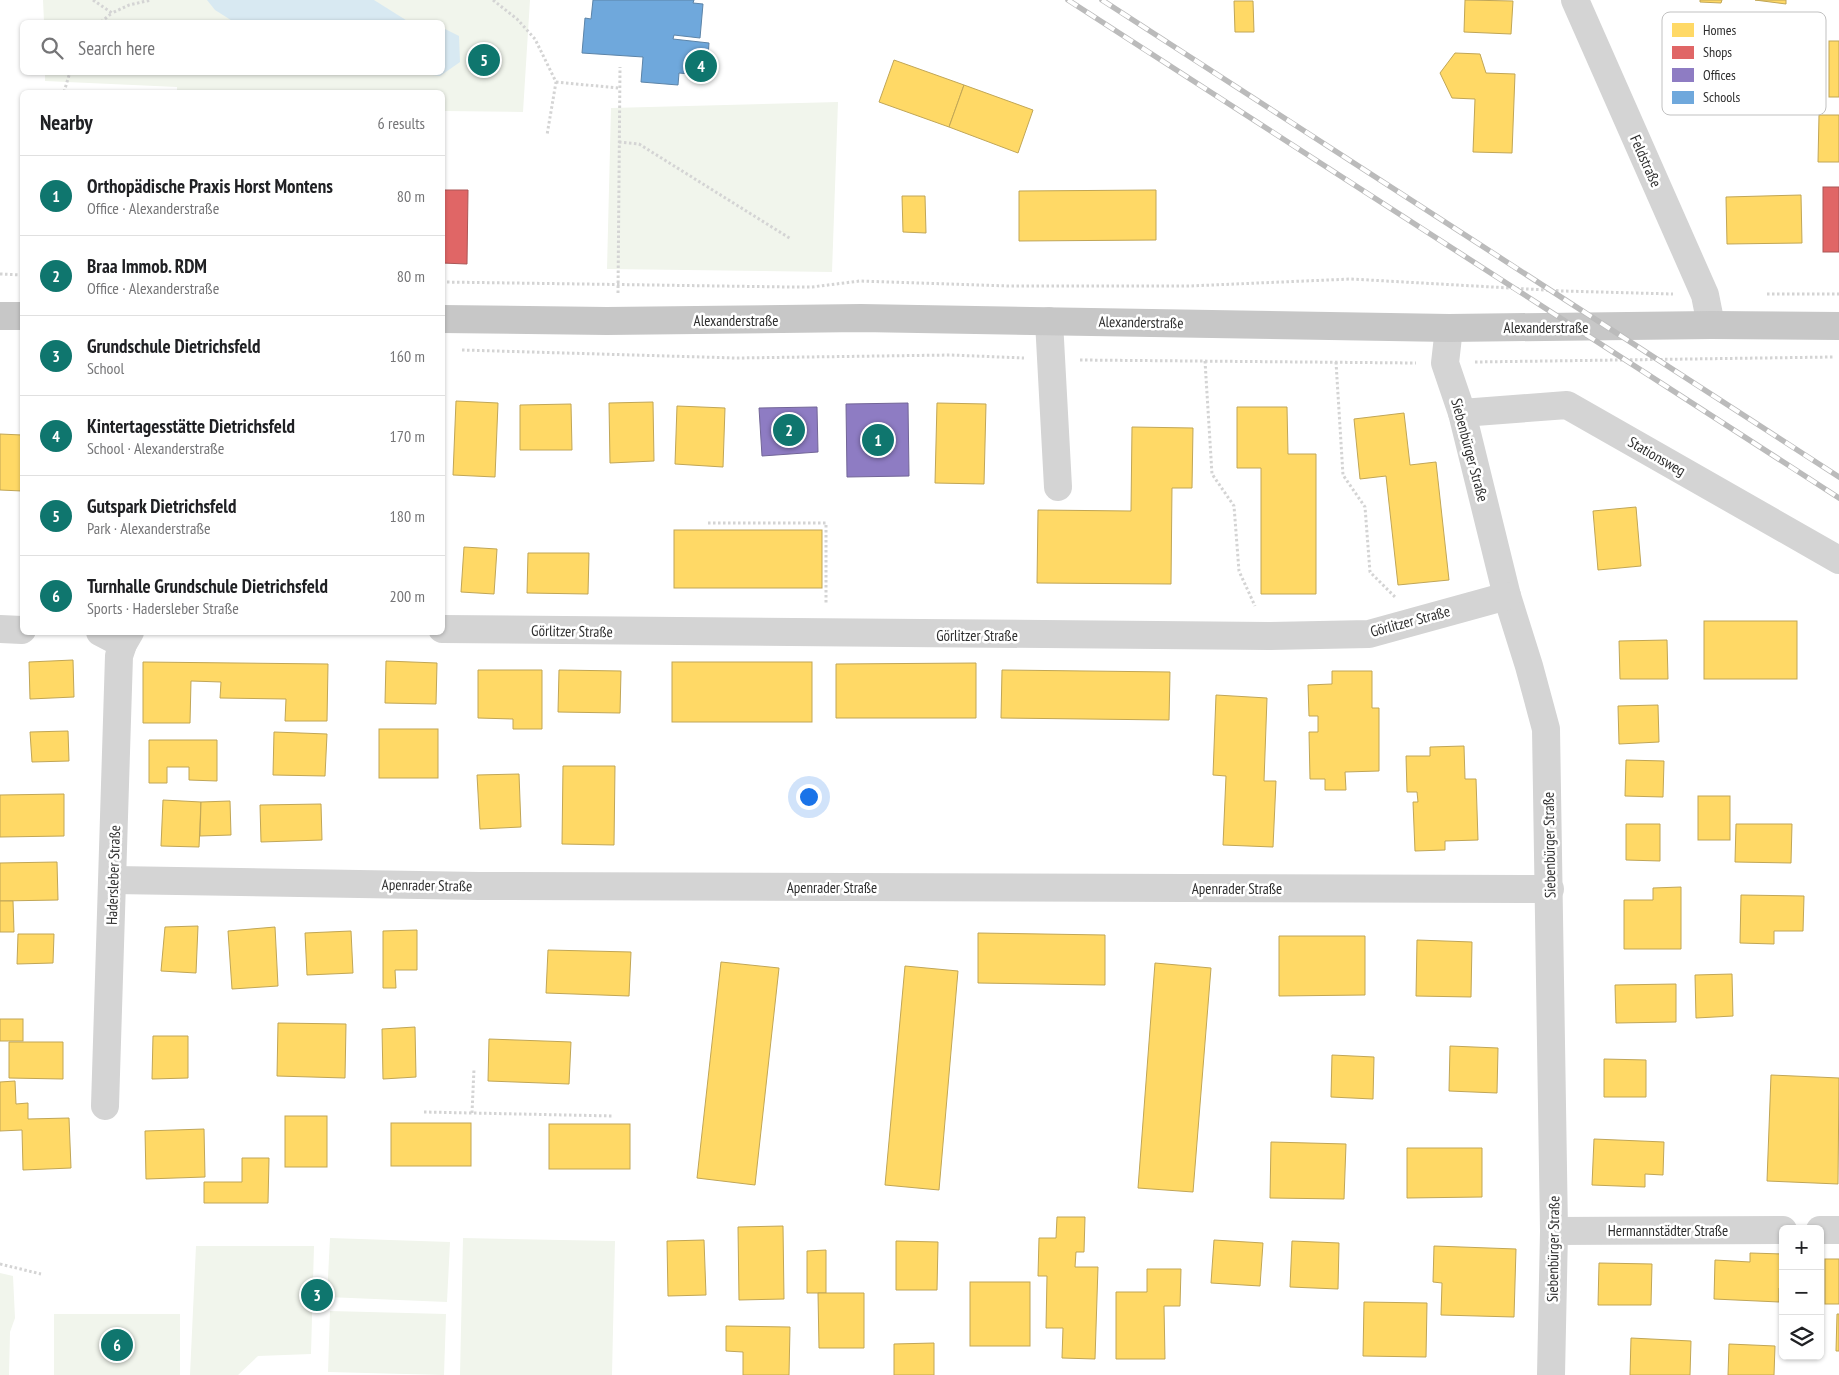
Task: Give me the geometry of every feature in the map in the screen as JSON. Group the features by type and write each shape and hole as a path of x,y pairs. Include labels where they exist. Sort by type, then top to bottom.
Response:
{"main road":[{"path":"0,316 20,316"},
{"name":"Alexanderstraße","path":"445,319 618,321 861,318 1450,328 1711,324 1839,326"}],"street":[{"name":"Feldstraße","path":"1575,0 1705,294 1711,324"},
{"path":"1049,320 1058,487"},
{"name":"Siebenbürger Straße","path":"1450,328 1445,363 1462,413 1506,596 1529,666 1546,730 1554,1231 1551,1375"},
{"name":"Stationsweg","path":"1462,413 1567,405 1839,560"},
{"name":"Görlitzer Straße","path":"445,629 826,634 1270,636 1369,634 1506,596"},
{"path":"0,629 20,630"},
{"name":"Hadersleber Straße","path":"105,1106 114,880 119,656 117,636"},
{"name":"Apenrader Straße","path":"114,880 489,886 1550,889"},
{"name":"Hermannstädter Straße","path":"1554,1231 1779,1230"},
{"path":"1824,1230 1839,1230"}],"path":[{"path":"93,0 112,13"},
{"path":"103,20 112,13 129,5 151,0"},
{"path":"493,0 517,19 535,39 556,82 547,134"},
{"path":"618,321 618,88 620,67"},
{"path":"65,90 69,75"},
{"path":"556,82 618,88"},
{"path":"619,142 639,144 791,239"},
{"path":"0,274 20,275"},
{"path":"445,282 805,287 860,281 1010,286 1189,286 1351,279 1563,291 1705,294"},
{"path":"1760,294 1839,294"},
{"path":"452,350 736,358 951,355 1052,360 1445,363 1839,357"},
{"path":"1205,361 1212,474 1234,506 1239,571 1270,636"},
{"path":"1336,362 1343,475 1365,507 1370,572"},
{"path":"708,523 826,523 826,634"},
{"path":"472,1113 474,1069"},
{"path":"424,1112 614,1116"},
{"path":"0,1264 42,1274"}],"shaded area":[{"path":"43,0 530,0 523,112 445,111 445,90 177,90 177,87 45,81 45,75 445,75 445,20 44,20"},
{"path":"207,0 374,0 406,20 231,20 215,10"},
{"path":"445,29 459,36 460,62 445,72"},
{"path":"838,102 832,272 607,269 611,108"},
{"path":"330,1238 450,1242 447,1302 327,1297"},
{"path":"463,1238 615,1241 612,1375 460,1375"},
{"path":"196,1246 314,1246 311,1354 258,1356 238,1375 190,1375"},
{"path":"0,1273 13,1276 15,1318 10,1332 9,1375 0,1375"},
{"path":"330,1311 446,1314 444,1375 328,1372"},
{"path":"54,1314 180,1314 180,1375 54,1375"}],"building: Homes":[{"path":"1465,0 1513,1 1511,34 1464,32"},
{"path":"1700,0 1722,0 1721,3 1700,2"},
{"path":"1755,0 1786,0 1786,4"},
{"path":"1234,1 1253,1 1254,32 1235,32"},
{"path":"1829,41 1839,41 1839,97 1829,97"},
{"path":"1455,53 1480,54 1486,73 1515,74 1512,153 1473,152 1475,99 1452,98 1440,73"},
{"path":"894,60 964,85 949,127 879,102"},
{"path":"964,85 1033,110 1018,153 949,127"},
{"path":"1819,115 1839,115 1839,162 1818,162"},
{"path":"1156,190 1156,240 1019,241 1019,191"},
{"path":"1801,195 1802,243 1727,244 1726,197"},
{"path":"902,196 925,196 926,233 903,232"},
{"path":"456,401 498,403 495,477 453,475"},
{"path":"653,402 654,461 610,463 609,403"},
{"path":"937,403 986,404 984,484 935,483"},
{"path":"571,404 572,450 520,450 520,405"},
{"path":"677,406 725,408 723,467 675,464"},
{"path":"1237,407 1287,407 1288,454 1316,454 1316,594 1261,594 1261,468 1237,468"},
{"path":"1404,413 1410,465 1436,462 1449,580 1398,585 1386,476 1360,479 1354,419"},
{"path":"1132,427 1193,428 1192,488 1172,488 1171,584 1037,583 1038,510 1131,511"},
{"path":"0,434 20,435 20,491 0,490"},
{"path":"1636,507 1641,566 1598,570 1593,511"},
{"path":"674,530 822,530 822,588 674,588"},
{"path":"464,547 497,549 494,594 461,592"},
{"path":"528,553 589,553 588,594 527,593"},
{"path":"1704,621 1797,621 1797,679 1704,679"},
{"path":"1667,640 1668,679 1620,679 1619,641"},
{"path":"73,660 74,697 30,699 29,662"},
{"path":"386,661 437,663 436,704 385,703"},
{"path":"143,662 328,664 327,721 285,721 286,699 220,698 221,682 191,681 190,723 143,723"},
{"path":"672,662 812,662 812,722 672,722"},
{"path":"976,663 976,718 836,718 836,664"},
{"path":"478,670 542,670 542,729 513,729 513,719 478,718"},
{"path":"559,670 621,671 620,713 558,712"},
{"path":"1002,670 1170,672 1169,720 1001,718"},
{"path":"1332,671 1372,671 1372,708 1379,708 1379,771 1345,772 1346,790 1325,790 1325,779 1310,779 1309,732 1318,732 1318,716 1309,716 1308,685 1332,684"},
{"path":"1216,695 1267,698 1264,781 1276,781 1273,847 1223,845 1226,776 1213,775"},
{"path":"1658,705 1659,742 1619,744 1618,706"},
{"path":"379,729 438,729 438,778 379,778"},
{"path":"68,731 69,761 32,762 30,732"},
{"path":"274,732 327,734 325,776 273,775"},
{"path":"149,740 217,740 217,781 189,780 189,767 167,767 167,783 149,783"},
{"path":"1464,746 1465,779 1476,779 1478,840 1445,841 1445,850 1415,851 1413,802 1418,802 1417,792 1407,792 1406,756 1430,756 1430,747"},
{"path":"1626,760 1664,761 1663,797 1625,796"},
{"path":"563,766 615,766 614,845 562,844"},
{"path":"519,774 521,827 480,829 477,775"},
{"path":"64,794 64,836 0,837 0,795"},
{"path":"1698,796 1730,796 1730,840 1698,840"},
{"path":"163,800 201,802 199,847 161,846"},
{"path":"230,801 231,835 200,836 201,802"},
{"path":"321,804 322,840 261,842 260,805"},
{"path":"1626,824 1660,824 1660,861 1626,860"},
{"path":"1736,824 1792,824 1791,863 1735,862"},
{"path":"57,862 58,900 0,901 0,863"},
{"path":"1681,887 1681,949 1624,949 1624,900 1653,900 1653,888"},
{"path":"1741,895 1804,896 1803,931 1774,931 1774,944 1740,943"},
{"path":"0,901 13,901 14,932 0,932"},
{"path":"198,926 196,973 161,971 165,927"},
{"path":"275,927 278,986 232,989 228,931"},
{"path":"417,930 417,970 395,970 396,988 383,988 383,931"},
{"path":"351,931 353,973 307,975 305,933"},
{"path":"978,933 1105,935 1105,985 978,983"},
{"path":"18,934 54,934 53,963 17,964"},
{"path":"1279,936 1365,936 1365,995 1279,996"},
{"path":"1417,940 1472,942 1471,997 1416,996"},
{"path":"548,950 631,952 629,996 546,993"},
{"path":"721,962 779,968 755,1185 697,1178"},
{"path":"1155,963 1211,968 1193,1192 1138,1188"},
{"path":"905,966 958,971 939,1190 885,1185"},
{"path":"1732,974 1733,1016 1696,1018 1695,975"},
{"path":"1676,984 1676,1022 1616,1023 1615,985"},
{"path":"0,1019 23,1019 23,1041 0,1041"},
{"path":"278,1023 346,1024 345,1078 277,1076"},
{"path":"415,1027 416,1077 383,1079 382,1029"},
{"path":"153,1036 188,1036 188,1078 152,1079"},
{"path":"489,1039 571,1042 569,1084 488,1081"},
{"path":"9,1042 63,1042 63,1079 9,1078"},
{"path":"1450,1046 1498,1048 1497,1093 1449,1091"},
{"path":"1332,1055 1374,1057 1373,1099 1331,1097"},
{"path":"1604,1059 1646,1060 1646,1097 1604,1097"},
{"path":"1771,1075 1839,1078 1838,1184 1767,1181"},
{"path":"15,1081 16,1104 28,1103 28,1119 69,1118 71,1168 23,1170 22,1130 0,1131 0,1082"},
{"path":"285,1116 327,1116 327,1167 285,1167"},
{"path":"391,1123 471,1123 471,1166 391,1166"},
{"path":"549,1124 630,1124 630,1169 549,1169"},
{"path":"204,1129 205,1177 146,1179 145,1131"},
{"path":"1594,1139 1664,1142 1663,1175 1645,1174 1645,1187 1592,1185"},
{"path":"1271,1142 1346,1144 1344,1199 1270,1198"},
{"path":"1407,1148 1482,1148 1482,1197 1407,1198"},
{"path":"242,1158 269,1158 268,1203 204,1203 204,1182 242,1182"},
{"path":"1057,1217 1085,1217 1084,1252 1076,1252 1075,1267 1098,1267 1095,1359 1062,1358 1063,1328 1046,1328 1047,1276 1038,1276 1039,1238 1056,1238"},
{"path":"783,1226 784,1299 739,1300 738,1227"},
{"path":"704,1240 706,1295 668,1296 667,1241"},
{"path":"1214,1240 1263,1243 1260,1286 1211,1283"},
{"path":"896,1241 938,1242 937,1290 896,1290"},
{"path":"1292,1241 1339,1243 1338,1289 1290,1287"},
{"path":"1434,1246 1516,1249 1514,1317 1441,1315 1442,1283 1433,1282"},
{"path":"826,1250 826,1293 807,1293 807,1251"},
{"path":"1750,1253 1779,1254 1779,1302 1714,1299 1715,1260 1750,1262"},
{"path":"1825,1259 1839,1259 1839,1304 1825,1304"},
{"path":"1599,1263 1652,1264 1651,1305 1598,1305"},
{"path":"1147,1269 1181,1269 1180,1306 1164,1306 1165,1359 1116,1359 1116,1292 1147,1292"},
{"path":"970,1282 1030,1282 1030,1346 970,1346"},
{"path":"818,1293 864,1293 864,1348 819,1348"},
{"path":"1364,1302 1427,1303 1426,1357 1363,1356"},
{"path":"1837,1314 1839,1314 1839,1351 1836,1351"},
{"path":"726,1326 790,1327 789,1375 743,1375 743,1352 726,1351"},
{"path":"1631,1338 1691,1341 1690,1375 1630,1375"},
{"path":"934,1343 934,1375 894,1375 894,1344"},
{"path":"1729,1344 1775,1346 1774,1375 1728,1375"}],"building: Shops":[{"path":"1823,187 1839,187 1839,252 1823,252"},
{"path":"445,190 468,190 467,264 445,263"}],"building: Offices":[{"path":"908,403 909,476 847,477 846,404"},
{"path":"817,407 818,452 762,456 759,408"}],"building: Schools":[{"path":"593,0 694,0 693,3 703,4 700,38 674,35 673,39 709,43 707,70 690,74 679,73 678,85 641,82 643,57 582,53 585,18 591,19"}],"railway":[{"path":"1068,0 1839,498"},
{"path":"1102,0 1839,477"}],"place":[{"name":"Gutspark Dietrichsfeld","path":"484,60"},
{"name":"Kintertagesstätte Dietrichsfeld","path":"701,66"},
{"name":"Braa Immob. RDM","path":"789,430"},
{"name":"Orthopädische Praxis Horst Montens","path":"878,440"},
{"name":"Grundschule Dietrichsfeld","path":"317,1295"},
{"name":"Turnhalle Grundschule Dietrichsfeld","path":"117,1345"}]}
